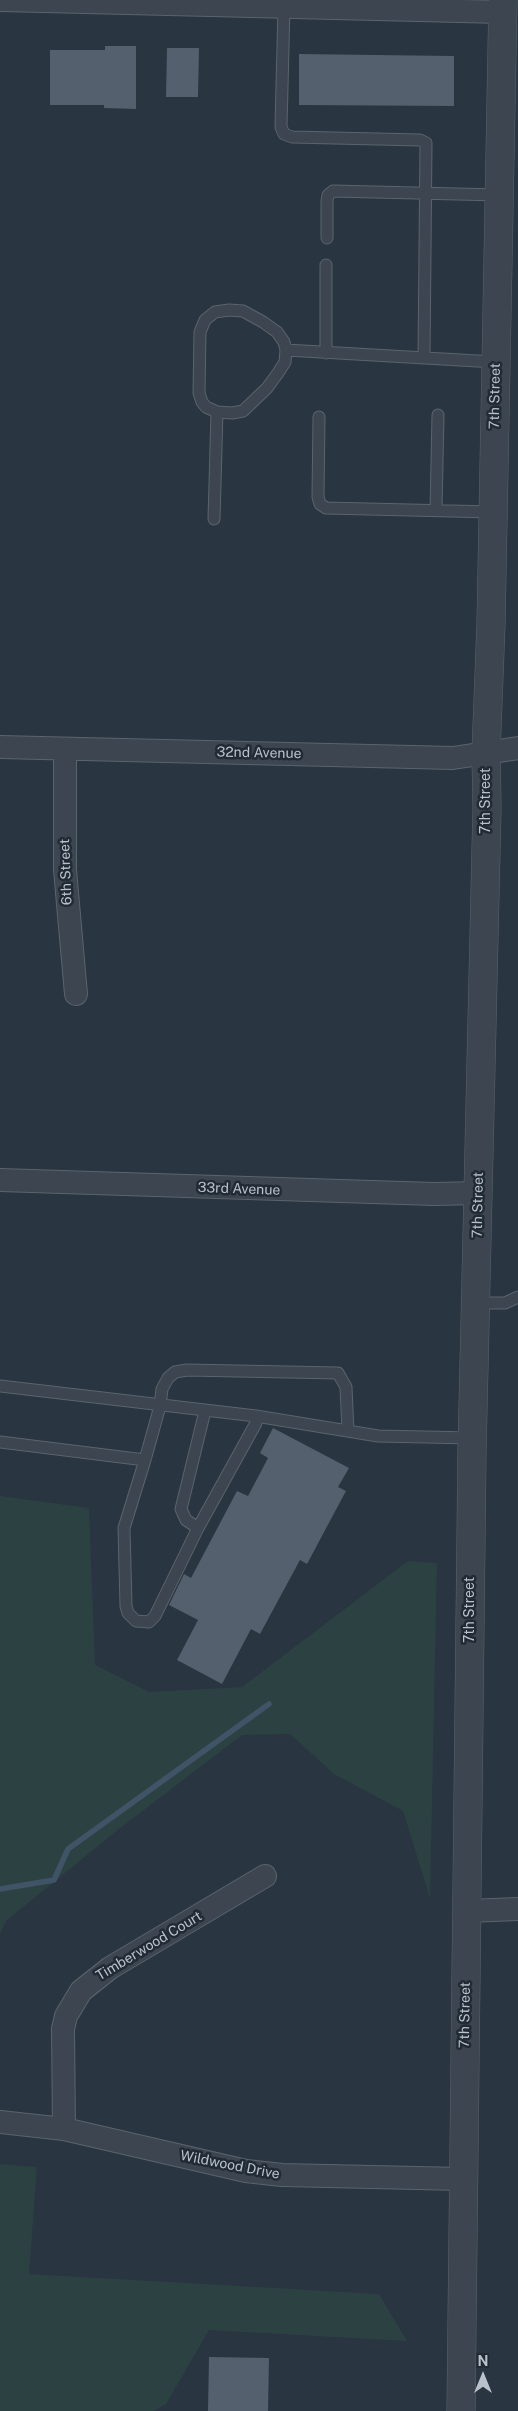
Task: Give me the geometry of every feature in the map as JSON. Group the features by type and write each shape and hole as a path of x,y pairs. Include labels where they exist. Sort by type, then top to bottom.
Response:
{"street":[{"path":"2,0 284,7 502,6"},
{"name":"7th Street","path":"460,2411 472,1438 487,808 486,753 493,512 502,6"},
{"name":"32nd Avenue","path":"0,747 453,758 518,748"},
{"name":"6th Street","path":"65,749 65,870 76,994"},
{"name":"33rd Avenue","path":"0,1180 404,1193 478,1193"},
{"name":"Timberwood Court","path":"64,2129 63,2029 66,2016 81,1991 110,1968 265,1876"},
{"path":"467,1911 518,1909"},
{"name":"Wildwood Drive","path":"0,2122 64,2129 246,2171 282,2175 462,2179"}],"lane":[{"path":"284,7 281,127 284,134 292,137 420,140 426,143 428,151 424,358"},
{"path":"327,238 327,200 328,195 334,191 499,195"},
{"path":"326,265 326,353"},
{"path":"243,311 276,332 284,342 286,350 285,362 267,388 244,411 232,413 217,412 206,408 199,393 200,332 205,320 215,312 243,311"},
{"path":"286,350 495,362"},
{"path":"214,520 217,412"},
{"path":"436,510 438,415"},
{"path":"319,417 320,504 326,508 493,512"},
{"path":"476,1303 505,1303 518,1297"},
{"path":"256,1416 256,1423 198,1528 155,1616 149,1622 136,1621 132,1618 126,1606 124,1528 160,1406 162,1389 168,1378 175,1372 187,1370 338,1373 346,1387 348,1431"},
{"path":"0,1386 256,1416 391,1437 472,1438"},
{"path":"198,1528 186,1520 181,1509 205,1411"},
{"path":"0,1442 145,1460"}],"green space":[{"path":"0,1496 89,1508 95,1665 149,1692 242,1687 408,1561 437,1563 430,1898 403,1811 334,1774 290,1734 242,1735 119,1829 6,1921 0,1934"},
{"path":"0,2164 37,2167 29,2274 379,2294 407,2341 209,2330 166,2404 154,2411 0,2411"}],"building":[{"path":"105,46 136,46 136,109 104,108 104,105 50,105 50,50 105,50"},
{"path":"167,48 199,48 198,97 166,97"},
{"path":"299,54 454,56 454,106 299,105"},
{"path":"273,1428 349,1468 338,1487 346,1491 307,1564 300,1560 260,1634 251,1629 222,1684 177,1660 198,1620 169,1605 184,1574 191,1578 237,1491 248,1496 268,1458 260,1453"},
{"path":"209,2357 269,2358 268,2411 208,2411"}],"waterway":[{"path":"0,1889 54,1880 68,1849 269,1704"}]}
